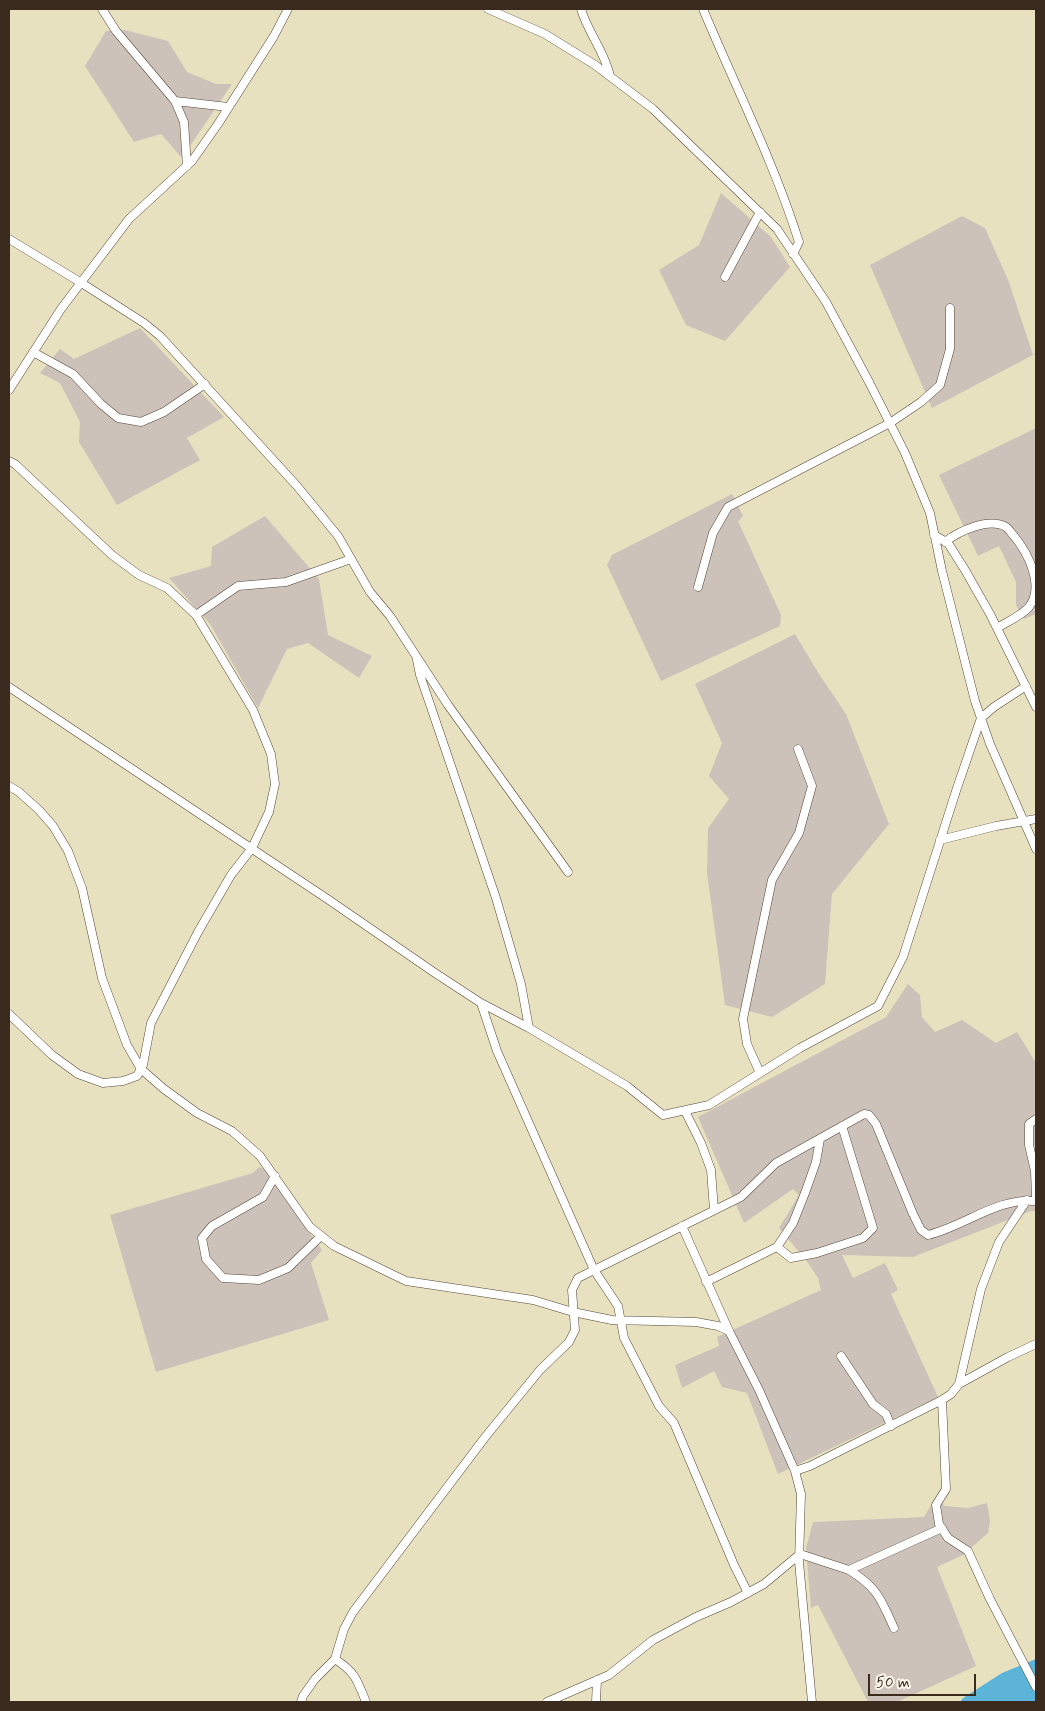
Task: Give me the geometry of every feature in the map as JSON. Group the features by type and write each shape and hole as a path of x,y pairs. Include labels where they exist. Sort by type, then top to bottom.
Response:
{"lane":[{"path":"102,9 116,31 175,101 184,122 187,166"},
{"path":"9,390 61,308 129,219 192,161 274,36 288,9"},
{"path":"488,9 545,34 595,65 653,109 777,229 826,302 905,453 930,513 957,633 981,718 990,744 1036,849"},
{"path":"581,9 607,62 610,76"},
{"path":"703,9 750,115 790,214 799,242 793,254"},
{"path":"175,101 228,107"},
{"path":"725,277 760,212"},
{"path":"9,240 80,282 144,323 160,336 308,500 338,536 370,592 390,616 448,705 568,872"},
{"path":"698,587 712,533 728,507 890,423 922,402 940,385 950,349 950,308"},
{"path":"33,352 73,374 101,404 118,418 141,422 164,412 204,384"},
{"path":"9,461 112,555 139,575 167,588 196,615 253,710 271,754 275,784 269,812 252,848 231,875 198,932 151,1023 143,1065 137,1076 123,1081 103,1083 78,1074 52,1055 9,1014"},
{"path":"945,542 956,534 988,523 1006,527 1020,543 1030,561 1034,575 1034,595 1029,606 997,628"},
{"path":"934,535 948,543 965,570 997,628 1036,707"},
{"path":"196,615 238,586 286,582 351,559"},
{"path":"417,657 420,675 496,898 522,984 529,1028"},
{"path":"9,687 481,1003 529,1028 627,1086 663,1115 709,1105 800,1048 878,1006 903,956 981,718 1026,686"},
{"path":"760,1073 747,1044 743,1019 772,880 799,833 812,786 798,749"},
{"path":"9,786 19,792 39,810 53,826 68,851 82,888 102,978 127,1045 141,1069 164,1089 197,1113 232,1131 260,1156 310,1227 341,1250 406,1281 533,1300 573,1312 612,1320 696,1322 718,1326 729,1332"},
{"path":"940,840 996,826 1036,819"},
{"path":"481,1003 497,1051 594,1270 618,1306 624,1338 632,1356 659,1406 674,1423 734,1565 748,1592"},
{"path":"685,1111 701,1143 711,1170 714,1210"},
{"path":"301,1702 315,1679 335,1658 344,1629 354,1612 428,1511 540,1370 569,1342 575,1330 572,1290 578,1278 741,1197 776,1163 864,1114 869,1115 876,1124 912,1214 921,1230 928,1235 944,1231 998,1206 1027,1200 1036,1201"},
{"path":"1036,1119 1029,1124 1029,1145 1035,1171 1036,1196"},
{"path":"777,1248 791,1258 863,1238 873,1228 842,1126"},
{"path":"706,1282 777,1248 792,1223 804,1193 816,1162 820,1138"},
{"path":"275,1176 263,1197 212,1226 202,1238 206,1259 223,1278 259,1280 288,1268 322,1236"},
{"path":"959,1384 981,1289 999,1242 1027,1200"},
{"path":"682,1226 706,1282 759,1390 795,1472 801,1494 800,1554 812,1702"},
{"path":"795,1472 942,1400 951,1394 959,1384 1036,1344"},
{"path":"841,1356 873,1404 886,1414 891,1426"},
{"path":"942,1400 946,1489 936,1505 939,1524 948,1538 968,1551 990,1599 1036,1688"},
{"path":"849,1570 942,1528"},
{"path":"547,1702 609,1675 653,1640 764,1584 800,1554"},
{"path":"800,1554 849,1570 867,1582 880,1596 894,1628"},
{"path":"335,1658 347,1667 358,1680 366,1702"},
{"path":"596,1702 597,1680"}],"shaded area":[{"path":"125,30 168,41 187,72 216,84 232,84 182,158 161,134 134,142 85,66 106,31"},
{"path":"721,193 771,237 790,267 725,341 686,325 659,270 699,245"},
{"path":"962,216 985,228 1009,282 1033,355 932,408 870,265"},
{"path":"140,328 224,417 187,438 200,460 117,505 79,442 80,422 60,383 40,373 60,349 74,359"},
{"path":"1036,428 1036,614 1024,619 1016,605 1016,582 999,546 978,556 939,475"},
{"path":"732,494 743,516 738,521 781,615 780,626 661,681 607,565 612,555"},
{"path":"265,516 319,579 328,635 372,656 359,678 308,643 287,649 258,708 210,624 169,578 211,566 212,547"},
{"path":"795,634 846,714 889,824 832,894 825,984 772,1017 725,1005 707,873 708,828 729,799 709,776 722,743 695,684"},
{"path":"908,984 920,995 922,1017 935,1032 962,1020 996,1043 1017,1032 1036,1063 1036,1211 1031,1211 913,1257 842,1255 853,1278 885,1263 898,1290 891,1294 938,1397 778,1474 747,1393 722,1387 714,1371 682,1388 675,1365 719,1346 717,1337 821,1290 818,1278 808,1263 779,1228 799,1195 793,1189 744,1223 698,1117 886,1017"},
{"path":"259,1167 264,1169 322,1250 311,1263 329,1320 156,1372 110,1215 253,1173"},
{"path":"936,1497 945,1506 968,1508 987,1503 990,1521 988,1533 963,1555 937,1567 976,1666 897,1702 868,1702 818,1605 811,1608 806,1548 813,1522 924,1517"}],"water":[{"path":"1036,1659 1036,1702 960,1702 963,1698 1002,1673"}]}
